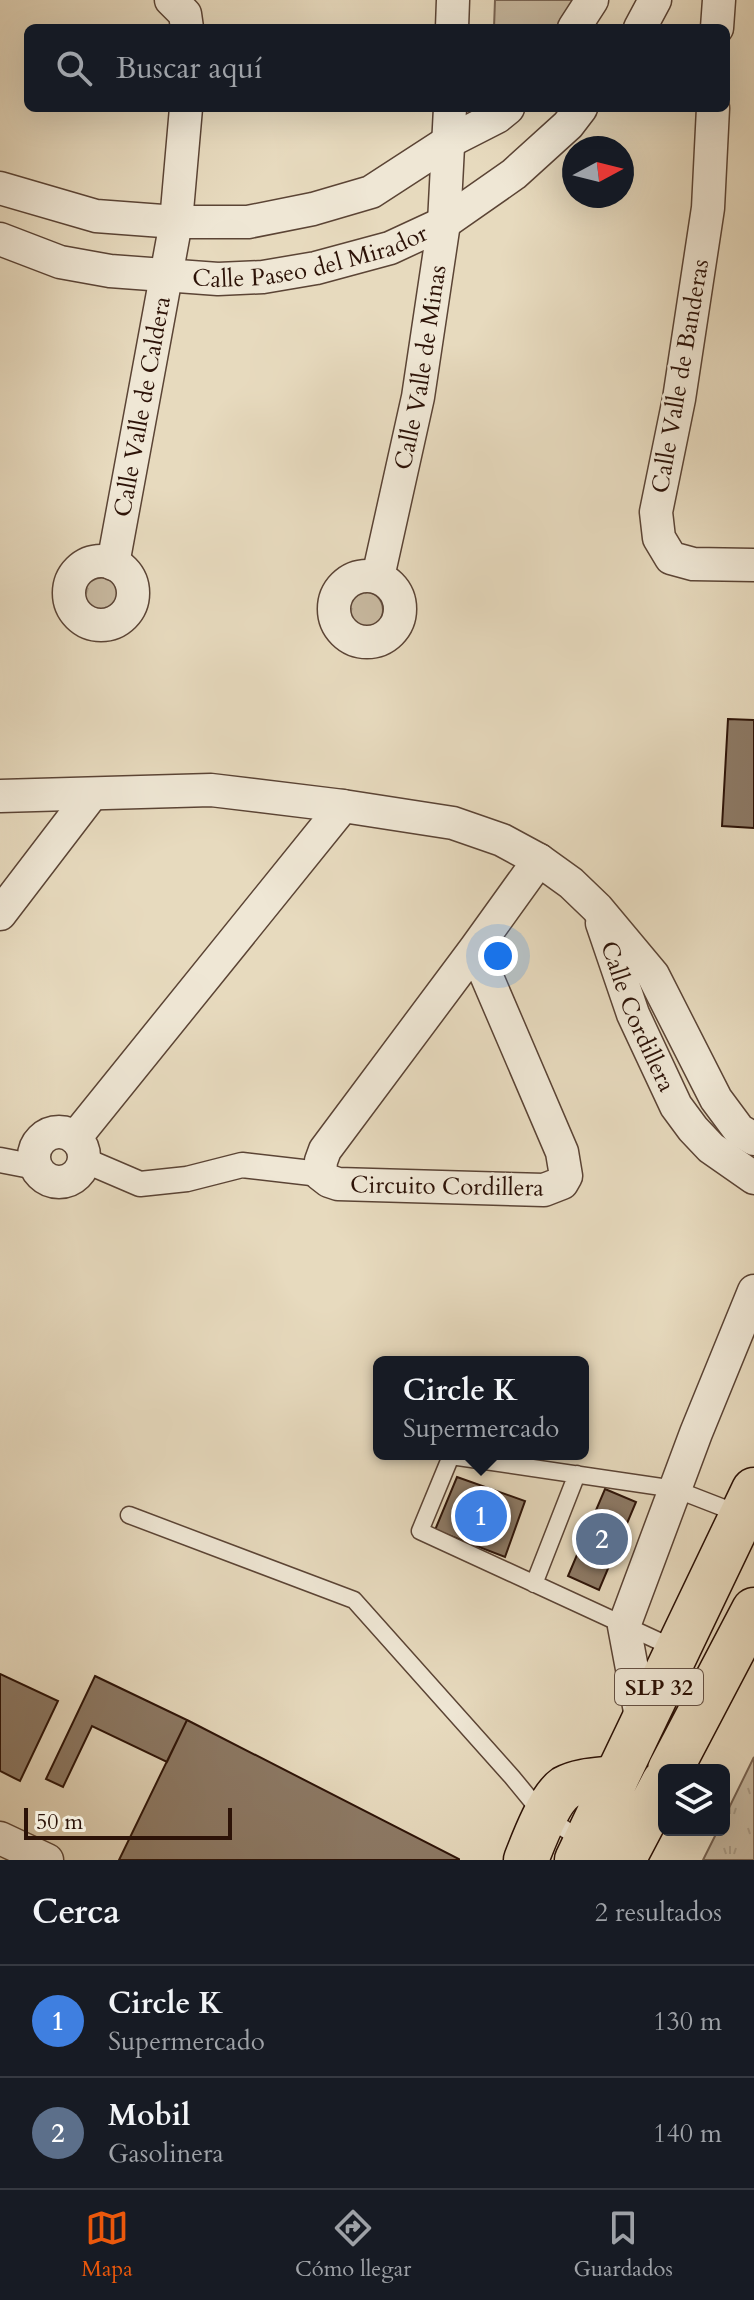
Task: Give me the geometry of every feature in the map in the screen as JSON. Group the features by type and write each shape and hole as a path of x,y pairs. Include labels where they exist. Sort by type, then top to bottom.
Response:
{"main road":[{"name":"SLP 32","path":"595,1854 615,1778 748,1502"},
{"name":"SLP 32","path":"673,1764 754,1610"},
{"path":"526,1860 544,1816 565,1789 590,1781 615,1778"},
{"path":"595,1854 657,1796"},
{"path":"641,1860 657,1796"}],"street":[{"path":"171,0 185,14 186,24"},
{"path":"452,24 453,0"},
{"path":"577,24 592,0"},
{"path":"642,24 655,0"},
{"path":"717,24 719,0"},
{"name":"Calle Valle de Caldera","path":"113,564 176,222 186,112"},
{"name":"Calle Valle de Minas","path":"378,577 418,397 444,223 450,112"},
{"name":"Calle Paseo del Mirador","path":"0,188 96,216 176,222 248,222 313,209 371,192 448,142 503,112"},
{"name":"Calle Paseo del Mirador","path":"0,239 60,262 110,271 218,279 263,277 316,268 390,248 444,223 514,174 568,125 578,112"},
{"name":"Calle Valle de Banderas","path":"713,112 708,208 679,399 656,512 659,538 671,558 693,564 754,565"},
{"path":"0,796 211,790 453,823 502,840 539,860 571,883 597,908"},
{"path":"0,914 91,795"},
{"path":"79,1149 343,806"},
{"name":"Circuito Cordillera","path":"320,1174 325,1150 539,860"},
{"name":"Calle Cordillera","path":"597,908 653,975 716,1099 739,1130 754,1139"},
{"name":"Calle Cordillera","path":"597,908 633,1014 676,1106 711,1148 754,1178"},
{"name":"Circuito Cordillera","path":"0,1160 36,1167 34,1150 38,1142 44,1136 60,1132 79,1149 140,1184 187,1179 242,1165 320,1174 338,1184 544,1190 562,1183 566,1176 562,1152 475,949"},
{"path":"642,1722 624,1626 754,1291"},
{"path":"0,1838 47,1860"}],"lane":[{"path":"449,1460 420,1531 677,1650"},
{"path":"479,1460 748,1502"},
{"path":"534,1584 577,1474"},
{"path":"129,1515 354,1600 544,1816 595,1854"}],"green space":[{"path":"495,0 581,0 564,24 494,24"},
{"path":"103,577 116,586 116,603 104,612 89,612 82,600 83,590 91,581"},
{"path":"364,591 378,596 383,610 378,624 364,629 350,624 345,610 350,596"},
{"path":"754,1757 754,1860 703,1860 715,1836 730,1836 730,1806"}],"building":[{"path":"728,719 754,720 754,828 722,826"},
{"path":"457,1477 525,1501 505,1557 435,1530"},
{"path":"605,1489 636,1502 599,1590 568,1576"},
{"path":"0,1674 58,1701 20,1781 0,1771"},
{"path":"95,1676 187,1720 167,1762 92,1726 63,1787 46,1779"},
{"path":"187,1720 459,1859 459,1860 119,1860"}],"place":[{"name":"Circle K","path":"481,1516"},
{"name":"Mobil","path":"602,1539"}]}
